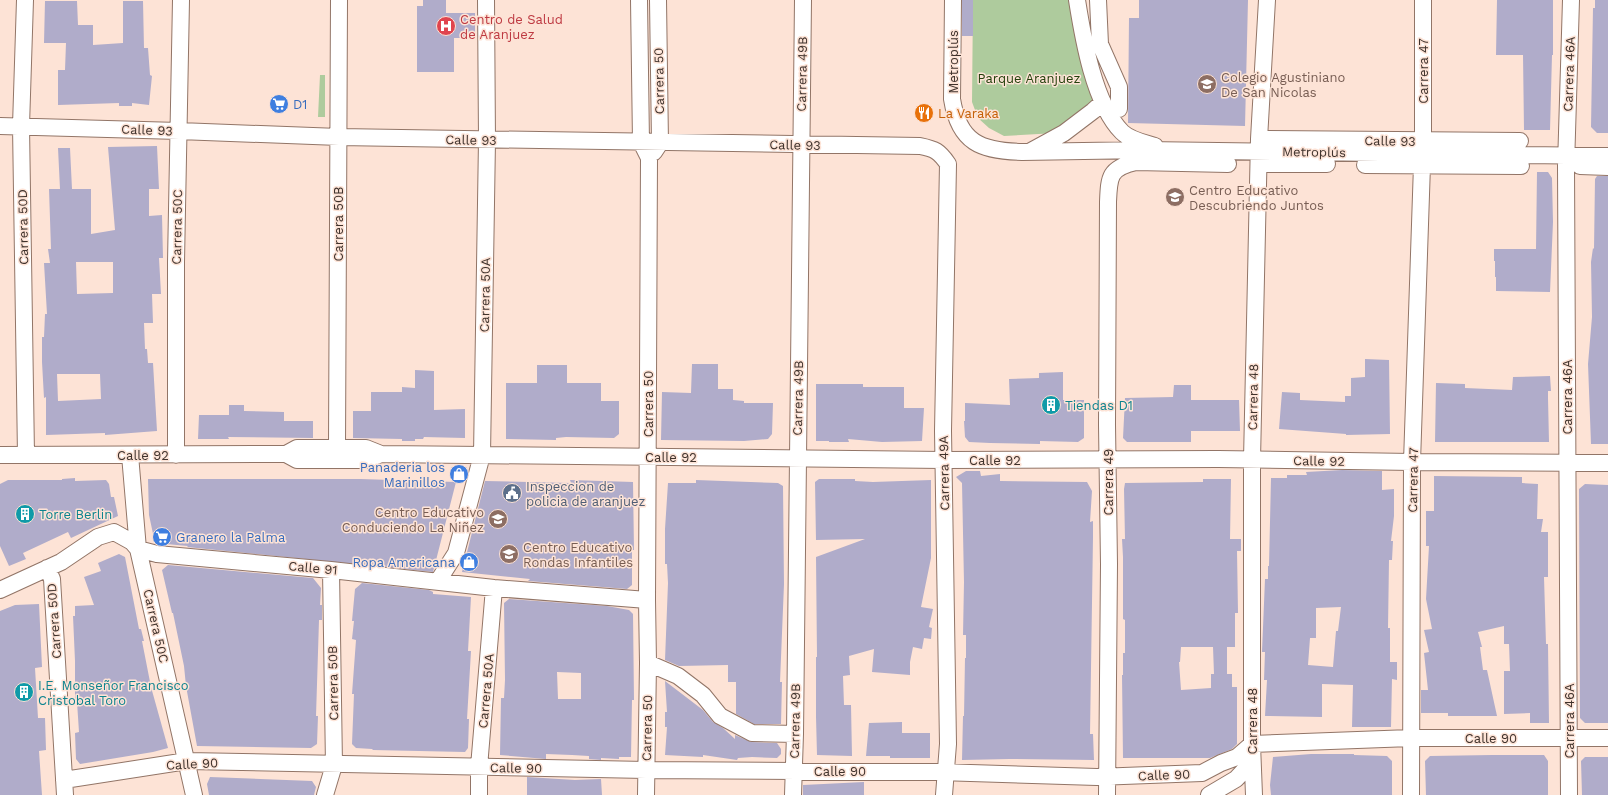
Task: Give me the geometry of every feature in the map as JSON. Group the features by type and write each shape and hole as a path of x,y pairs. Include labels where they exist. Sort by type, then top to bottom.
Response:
{"street":[{"name":"Carrera 50D","path":"25,0 21,126 26,455"},
{"name":"Carrera 50C","path":"176,455 176,262 181,0"},
{"name":"Carrera 50B","path":"337,448 339,0"},
{"name":"Carrera 50A","path":"438,581 456,553 482,455 487,140 486,0"},
{"name":"Carrera 50","path":"639,0 641,142 649,158 648,663 646,795"},
{"name":"Carrera 50","path":"658,0 660,143"},
{"name":"Carrera 49B","path":"793,795 796,734 803,0"},
{"name":"Metroplús","path":"953,0 952,99 955,114 962,129 971,141 985,147 1002,151 1030,152 1164,150 1259,151 1566,161 1608,156"},
{"name":"Metroplús","path":"1077,0 1093,74 1108,113 1122,133 1164,150"},
{"path":"1098,0 1100,44 1119,87 1119,109"},
{"name":"Carrera 48","path":"1254,795 1252,762 1252,460 1259,151 1267,0"},
{"name":"Carrera 47","path":"1423,0 1423,141"},
{"name":"Carrera 46A","path":"1569,795 1566,161 1572,0"},
{"path":"1030,152 1064,133 1103,102"},
{"name":"Calle 93","path":"0,126 339,137 920,146 930,148 940,153"},
{"name":"Calle 93","path":"1259,151 1423,141 1520,141"},
{"path":"649,158 660,143"},
{"path":"1259,151 1327,164"},
{"name":"Carrera 49A","path":"940,153 948,164 944,460 948,744 944,795"},
{"path":"1566,161 1608,167"},
{"name":"Carrera 49","path":"1107,795 1109,459 1107,425 1108,196 1110,180 1114,171 1124,165 1136,162 1228,164"},
{"name":"Calle 93","path":"1365,165 1521,166"},
{"name":"Carrera 47","path":"1411,795 1412,462 1422,165"},
{"name":"Calle 92","path":"0,455 286,454 297,448 366,448 381,454 944,460 1109,459 1608,463"},
{"name":"Calle 92","path":"286,454 297,460 366,460 381,454"},
{"name":"Carrera 50C","path":"130,455 138,549 194,795"},
{"name":"Calle 91","path":"0,590 61,562 98,537 114,532 132,542 138,549 157,554 331,570 494,588 647,600"},
{"name":"Carrera 50D","path":"47,568 52,579 64,788"},
{"name":"Carrera 50B","path":"326,795 334,765 331,570"},
{"name":"Carrera 50A","path":"479,795 479,767 494,588"},
{"path":"648,663 678,676 703,695 720,716 752,733 796,734"},
{"name":"Calle 90","path":"64,788 187,761 334,765 945,773 1108,777 1202,773 1221,763 1238,757 1252,744 1411,738 1608,738"},
{"path":"1209,795 1236,779 1252,762"}],"green space":[{"name":"Parque Aranjuez","path":"973,0 1072,0 1075,25 1094,105 1075,132 1004,136 989,128 978,118 972,102"},
{"path":"320,75 325,75 325,117 318,117"}],"building":[{"name":"Centro de Salud de Aranjuez","path":"423,0 446,0 446,13 475,13 475,38 454,38 454,72 417,72 417,6 423,6"},
{"path":"962,0 973,0 973,36 962,36"},
{"path":"1139,0 1248,0 1245,126 1128,123 1129,18 1139,18"},
{"path":"1497,0 1553,0 1553,55 1550,130 1524,130 1523,55 1496,55"},
{"path":"1595,0 1608,0 1608,133 1597,133 1591,127 1593,8 1595,8"},
{"path":"45,1 77,1 78,25 93,25 93,45 123,43 123,1 143,1 144,48 148,48 150,75 152,76 149,105 132,103 132,106 119,106 119,103 58,105 58,70 65,70 66,43 44,43"},
{"path":"157,146 159,189 149,189 149,216 162,215 163,258 159,258 161,294 152,294 153,323 144,323 145,349 147,349 148,363 153,363 157,431 105,435 105,433 46,435 46,397 44,398 42,337 44,337 45,314 47,314 44,263 50,263 48,249 51,249 49,189 60,189 58,148 70,148 72,189 91,189 91,234 115,230 108,147","holes":["76,262 113,262 113,293 77,294","57,374 100,374 101,399 58,401"]},
{"path":"1537,172 1548,172 1552,178 1553,222 1550,292 1496,291 1494,249 1536,249"},
{"path":"1597,176 1608,176 1608,444 1591,444 1588,364 1592,317 1591,262 1593,248 1594,249 1595,179"},
{"path":"1365,359 1389,360 1390,434 1346,435 1279,429 1282,392 1300,393 1300,400 1345,402 1345,396 1351,396 1351,378 1365,377"},
{"path":"692,364 718,364 718,389 733,389 733,400 744,401 744,403 773,403 772,434 768,439 744,441 661,440 662,392 691,393"},
{"path":"537,365 567,365 567,383 601,383 601,401 619,401 619,434 614,438 566,437 556,438 556,440 506,439 506,383 537,383"},
{"path":"415,370 434,371 434,410 465,409 465,438 424,437 423,439 415,439 415,441 402,441 402,439 353,438 353,411 371,411 371,392 402,392 402,387 415,388"},
{"path":"1063,372 1063,400 1084,400 1084,438 1078,442 1040,441 1040,444 990,443 969,442 965,437 965,403 1010,405 1009,379 1039,378 1039,373"},
{"path":"1550,376 1551,391 1548,391 1549,442 1435,442 1436,383 1465,384 1465,388 1512,390 1513,377"},
{"path":"816,384 863,384 863,387 904,387 904,408 924,408 922,441 882,442 848,439 849,442 816,441"},
{"path":"1174,385 1191,385 1191,400 1239,400 1240,431 1191,431 1191,442 1127,442 1123,438 1125,398 1173,397"},
{"path":"229,405 244,405 244,411 284,412 284,421 313,421 313,438 228,437 229,439 198,439 199,415 229,415"},
{"path":"1342,470 1382,471 1382,490 1394,489 1394,516 1391,541 1393,541 1392,560 1389,560 1388,628 1390,628 1390,662 1397,662 1397,680 1392,679 1391,727 1352,727 1353,685 1322,684 1322,717 1265,716 1267,680 1264,680 1265,652 1262,652 1265,579 1268,579 1269,566 1271,478 1287,478 1287,475 1307,475 1306,472","holes":["1341,607 1338,631 1336,631 1333,667 1308,665 1310,638 1316,638 1316,608"]},
{"path":"966,471 980,471 981,476 1000,474 1000,481 1087,482 1092,491 1090,522 1093,521 1090,734 1093,734 1094,760 962,760 966,635 963,635 964,582 962,483 956,477"},
{"path":"1434,476 1522,477 1522,483 1538,484 1537,519 1543,519 1541,532 1548,532 1548,577 1544,577 1546,644 1548,644 1549,723 1530,723 1530,713 1504,714 1504,671 1510,671 1509,644 1504,644 1504,626 1478,632 1482,647 1480,647 1483,670 1487,670 1497,716 1448,716 1448,713 1421,713 1421,690 1428,690 1424,653 1429,652 1424,630 1432,629 1426,599 1429,546 1426,546 1426,511 1434,511"},
{"path":"75,478 75,481 106,480 109,484 111,497 114,497 118,516 71,538 68,532 23,553 26,559 9,566 0,546 0,484 8,480 62,480"},
{"path":"148,479 360,479 456,482 433,572 155,543 149,515"},
{"path":"819,479 855,479 855,481 873,482 931,480 931,558 921,607 933,609 929,627 932,628 931,639 924,638 922,649 913,647 910,662 910,675 872,672 874,649 849,656 850,675 843,676 844,705 851,705 852,756 817,755 816,557 865,539 816,540 815,482"},
{"path":"1203,479 1231,479 1230,539 1241,539 1241,551 1237,551 1238,613 1235,613 1235,647 1227,647 1227,674 1232,674 1232,687 1237,687 1237,744 1232,749 1210,758 1123,758 1122,675 1123,653 1125,653 1125,620 1123,619 1122,539 1125,539 1125,483 1203,482","holes":["1181,647 1213,647 1214,674 1211,674 1211,688 1181,690 1179,662"]},
{"path":"570,480 633,482 634,550 632,550 632,585 627,589 528,581 530,579 462,572 485,481 571,483"},
{"path":"696,480 778,483 783,486 784,584 780,682 782,682 781,724 754,724 736,714 736,682 728,682 728,665 679,666 665,660 668,583 667,564 665,564 665,529 668,483 696,483"},
{"path":"1585,484 1608,485 1608,723 1585,723 1580,718 1579,489"},
{"path":"119,554 125,557 139,629 141,629 144,641 142,641 151,687 168,748 153,752 80,764 76,759 75,733 79,732 77,702 75,702 73,616 75,616 75,606 94,605 84,577 101,571 98,563"},
{"path":"168,565 313,578 321,588 320,605 322,605 322,620 319,620 316,716 318,716 317,744 311,748 197,746 186,686 184,666 162,570"},
{"path":"362,583 429,590 433,592 433,594 471,597 468,651 471,651 467,719 469,719 468,748 465,752 373,750 356,748 352,744 354,694 352,694 356,640 352,639 354,621 352,621 355,589"},
{"path":"509,599 607,606 629,610 633,614 634,700 632,700 631,757 619,757 619,759 601,758 601,760 589,759 589,756 572,755 546,754 546,759 500,755 501,698 504,698 505,680 504,603","holes":["557,672 581,673 581,699 558,699"]},
{"path":"39,604 42,667 35,668 38,718 45,718 46,750 39,751 42,795 0,795 0,611 15,605"},
{"path":"665,681 703,710 713,722 723,728 735,739 735,735 751,742 777,743 781,749 781,754 777,758 752,757 738,758 737,760 703,755 703,757 665,755 667,727 665,727 665,712 667,712"},
{"path":"902,722 902,733 930,733 930,758 890,758 890,756 866,756 869,723"},
{"path":"1311,754 1387,756 1392,761 1392,795 1271,795 1270,785 1273,757"},
{"path":"1544,755 1548,761 1548,795 1426,795 1425,761 1430,756"},
{"path":"1585,757 1608,757 1608,795 1582,795 1581,761"},
{"path":"210,777 312,781 316,787 314,795 209,795 207,784"},
{"path":"527,777 575,780 601,779 602,795 527,795"},
{"path":"864,782 864,795 803,795 803,785"}],"place":[{"name":"Centro de Salud de Aranjuez","path":"446,26"},
{"name":"Colegio Agustiniano De San Nicolas","path":"1207,84"},
{"name":"D1","path":"279,104"},
{"name":"La Varaka","path":"924,113"},
{"name":"Centro Educativo Descubriendo Juntos","path":"1175,197"},
{"name":"Tiendas D1","path":"1051,405"},
{"name":"Panaderia los Marinillos","path":"459,474"},
{"name":"Inspeccion de policia de aranjuez","path":"512,493"},
{"name":"Torre Berlin","path":"25,514"},
{"name":"Centro Educativo Conduciendo La Niñez","path":"498,519"},
{"name":"Granero la Palma","path":"162,537"},
{"name":"Centro Educativo Rondas Infantiles","path":"509,554"},
{"name":"Ropa Americana","path":"469,562"},
{"name":"I.E. Monseñor Francisco Cristobal Toro","path":"24,692"}]}
